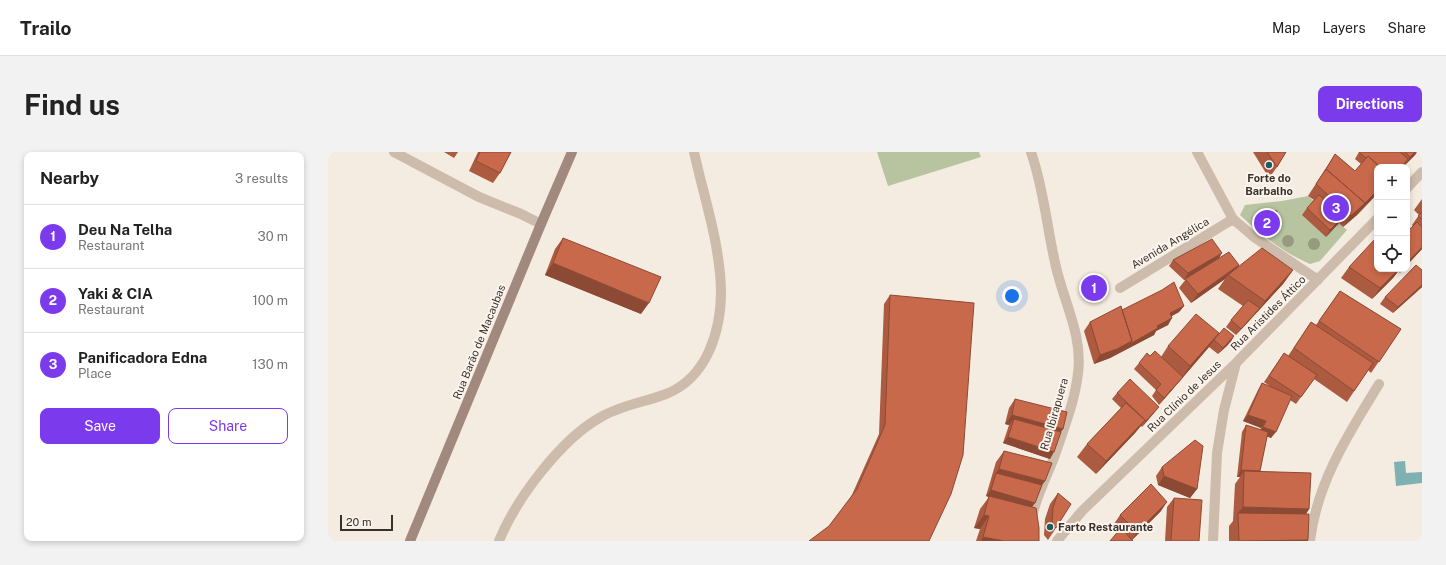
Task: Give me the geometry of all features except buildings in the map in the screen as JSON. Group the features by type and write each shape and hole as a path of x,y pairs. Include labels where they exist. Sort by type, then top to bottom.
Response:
{"street":[{"path":"394,152 479,197 541,224"},
{"name":"Rua Barão de Macaubas","path":"410,541 572,152"},
{"path":"498,541 505,524 525,493 561,448 571,438 601,416 666,394 680,387 687,382 704,362 712,346 718,324 721,293 720,274 714,235 694,152"},
{"name":"Rua Ibirapuera","path":"1031,152 1038,178 1056,269 1072,318 1079,352 1077,384 1070,410 1034,511 1031,529 1034,541"},
{"name":"Rua Aristides Áttico","path":"1197,152 1233,218 1254,237 1318,280"},
{"path":"1410,185 1422,172"},
{"name":"Avenida Angélica","path":"1120,288 1233,218"},
{"name":"Rua Aristides Áttico","path":"1236,363 1374,222"},
{"name":"Rua Clínio de Jesus","path":"1057,541 1082,511 1236,363"},
{"name":"Rua Clínio de Jesus","path":"1214,541 1217,454 1224,410 1236,363"},
{"path":"1310,541 1318,504 1328,474 1345,440 1379,384"}],"green space":[{"path":"877,152 979,152 981,157 888,186"},
{"path":"1308,196 1347,230 1320,261 1310,264 1300,260 1273,242 1240,215 1245,205 1282,201"}],"water":[{"path":"1405,461 1406,473 1422,472 1422,483 1396,486 1394,462"}],"place":[{"name":"Forte do Barbalho","path":"1269,165"},
{"name":"Panificadora Edna","path":"1336,208"},
{"name":"Yaki & CIA","path":"1267,223"},
{"name":"Deu Na Telha","path":"1094,288"},
{"name":"Farto Restaurante","path":"1050,527"}]}
